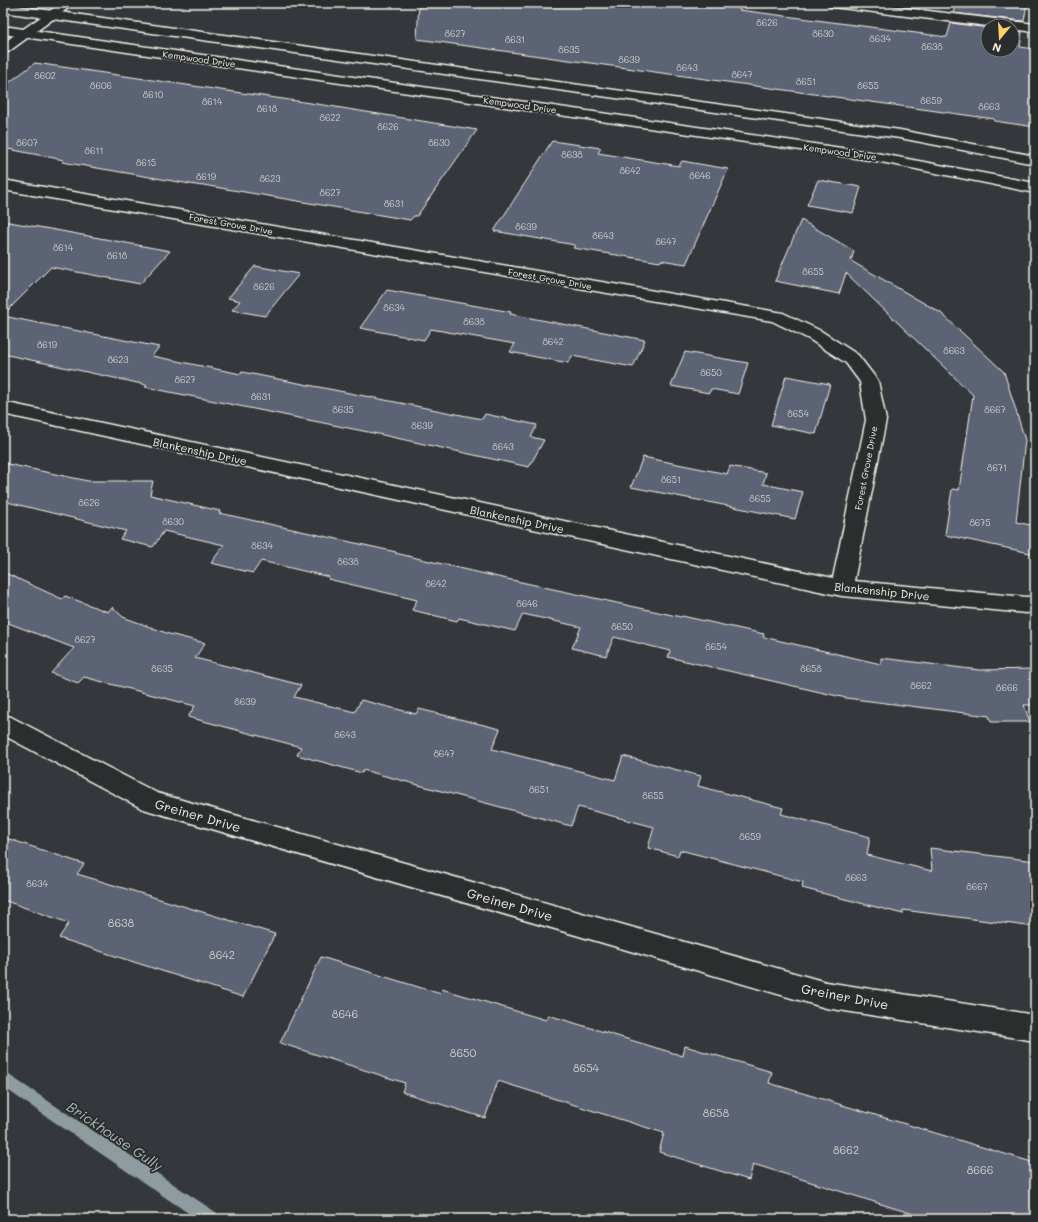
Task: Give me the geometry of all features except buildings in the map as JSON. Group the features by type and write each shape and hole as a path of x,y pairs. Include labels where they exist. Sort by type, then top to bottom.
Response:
{"street":[{"path":"3,49 69,3"},
{"path":"833,3 1035,28"},
{"path":"3,8 900,134 1035,160"},
{"name":"Kempwood Drive","path":"3,30 876,157 1035,188"},
{"path":"326,77 349,57"},
{"path":"621,120 638,97"},
{"path":"932,168 947,143"},
{"name":"Forest Grove Drive","path":"3,185 777,317 815,335 852,359 869,381 876,420 842,588"},
{"name":"Blankenship Drive","path":"3,408 842,588 1035,604"},
{"name":"Greiner Drive","path":"3,724 150,801 826,995 1035,1028"}],"waterway":[{"name":"Brickhouse Gully","path":"3,1078 211,1219"}]}
